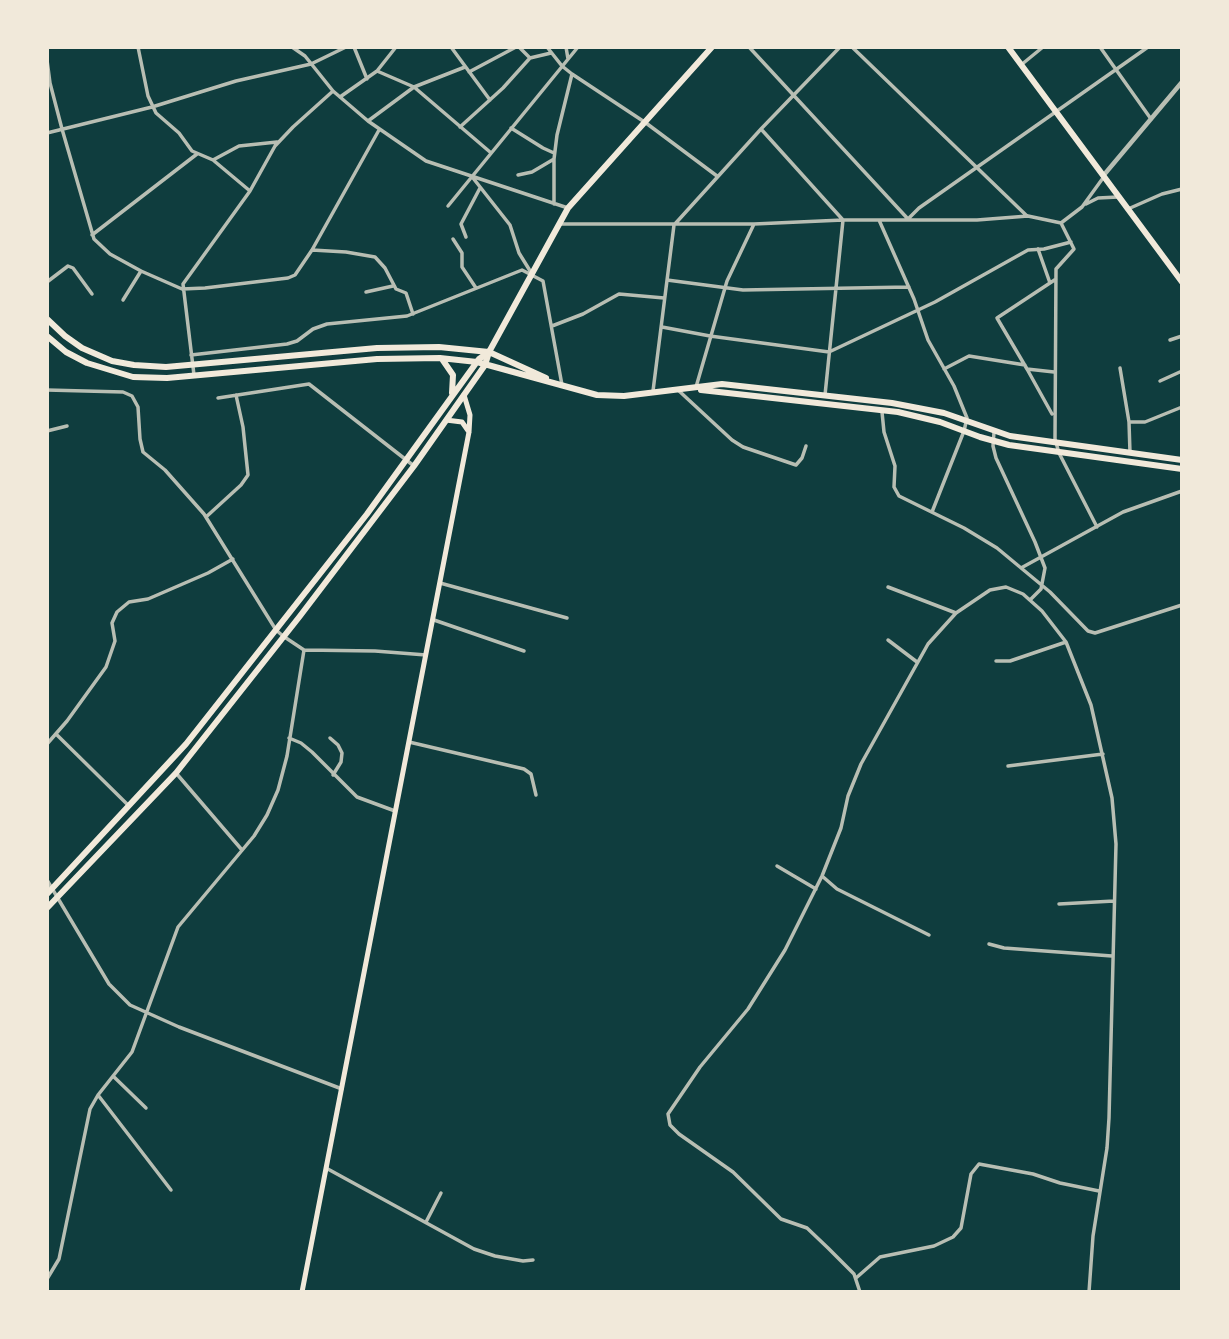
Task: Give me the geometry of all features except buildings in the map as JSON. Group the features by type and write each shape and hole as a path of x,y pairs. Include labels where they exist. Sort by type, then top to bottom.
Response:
{"main road":[{"path":"47,908 176,773 283,636 414,466 485,365 489,352 568,208 712,47"},
{"path":"1008,47 1182,282"},
{"path":"47,319 73,343 112,361 156,367 377,348 439,346 489,352 562,385"},
{"path":"47,336 76,358 121,375 167,378 377,359 440,358 477,362 597,395 652,393 722,384 825,394 921,408 994,432 1056,444 1182,460"},
{"path":"50,892 186,744 407,460 477,362 489,352"},
{"path":"440,358 454,378 450,401"},
{"path":"695,389 881,409 919,416 993,441 1059,453 1182,469"},
{"path":"302,1292 469,432 470,415 464,395"},
{"path":"446,420 462,422 469,432"}],"street":[{"path":"138,47 152,107 158,116 179,133 192,151 213,160 250,191"},
{"path":"292,47 302,53 333,91 379,131 426,161 568,208"},
{"path":"47,133 311,64 346,47"},
{"path":"354,47 367,79"},
{"path":"340,97 377,71 396,47"},
{"path":"469,72 518,47 530,58"},
{"path":"547,47 572,74 646,123 717,176"},
{"path":"566,47 568,59"},
{"path":"449,206 490,152 578,47"},
{"path":"749,47 908,219"},
{"path":"652,393 674,225 840,47"},
{"path":"852,47 1028,216"},
{"path":"1021,65 1043,47"},
{"path":"1100,47 1151,119"},
{"path":"908,219 919,208 1148,47"},
{"path":"452,48 490,100"},
{"path":"460,127 530,58 552,53"},
{"path":"47,60 62,130 92,235 102,248 141,271 182,289 194,290 288,278 297,272 379,131"},
{"path":"368,121 414,87 465,67"},
{"path":"377,71 414,87 490,152"},
{"path":"554,204 556,135 572,74"},
{"path":"1082,208 1104,176 1182,82"},
{"path":"194,375 182,289 190,273 250,191 278,142 333,91"},
{"path":"47,99 54,98"},
{"path":"511,128 554,153"},
{"path":"761,129 843,220 824,402"},
{"path":"213,160 239,146 278,142"},
{"path":"92,235 197,154"},
{"path":"518,175 532,172 554,159"},
{"path":"471,176 510,225 519,253 531,274"},
{"path":"466,237 461,224 480,188"},
{"path":"1128,209 1182,188"},
{"path":"559,224 754,224 843,220 977,220 1028,216 1060,223 1098,198 1118,197"},
{"path":"879,220 909,287 928,340 963,406 967,422 932,512"},
{"path":"1060,223 1074,249 1056,269 1053,416 1056,444 1097,527"},
{"path":"695,389 724,288 754,224"},
{"path":"453,239 461,253 462,267 476,288"},
{"path":"662,327 829,352 918,311 1014,257 1032,249 1070,242"},
{"path":"1038,249 1050,283"},
{"path":"312,250 375,257 385,268 393,286 406,293 413,314"},
{"path":"47,282 68,266 73,268 92,294"},
{"path":"191,355 287,344 327,324 413,314 522,270 543,281 562,385"},
{"path":"123,300 141,271"},
{"path":"1053,416 997,318 1056,279"},
{"path":"667,280 743,290 909,287"},
{"path":"366,292 393,286"},
{"path":"552,326 583,314 619,294 665,298"},
{"path":"1170,340 1182,336"},
{"path":"944,369 969,356 1055,372"},
{"path":"1120,368 1129,422 1130,453"},
{"path":"1160,381 1182,371"},
{"path":"218,398 313,385 414,466"},
{"path":"47,390 123,392 132,396 138,407 143,452 165,470 206,517 276,631 283,636 304,650 426,655"},
{"path":"678,390 743,447 796,465 806,446"},
{"path":"206,517 242,485 248,475 243,427 236,395"},
{"path":"1129,422 1146,422 1182,407"},
{"path":"881,409 884,432 895,466 895,492 982,537 1042,584 1081,626 1091,633 1182,605"},
{"path":"47,432 67,426"},
{"path":"994,432 993,441 999,464 1041,557 1045,573 1042,584 1030,600"},
{"path":"1021,568 1127,510 1182,491"},
{"path":"47,744 106,667 115,641 112,623 117,612 129,602 160,594 233,559"},
{"path":"440,583 567,618"},
{"path":"888,587 956,612"},
{"path":"860,1292 856,1278 807,1228 781,1219 733,1172 679,1134 668,1120 670,1110 755,998 785,950 822,876 841,828 848,796 861,764 917,662 940,629 956,612 981,595 1000,587 1015,589 1030,600 1049,618 1066,642 1091,705 1103,754 1114,820 1107,1138 1088,1292"},
{"path":"433,619 524,651"},
{"path":"888,640 917,662"},
{"path":"996,661 1010,661 1066,642"},
{"path":"47,1279 59,1259 90,1110 98,1095 132,1052 178,927 242,850 267,814 278,790 304,650"},
{"path":"56,734 130,807"},
{"path":"289,738 306,748 357,797 396,811"},
{"path":"330,738 342,753 341,762 333,775"},
{"path":"409,741 524,769 531,774 536,795"},
{"path":"1008,766 1103,754"},
{"path":"176,773 242,850"},
{"path":"777,866 816,889"},
{"path":"822,876 836,889 929,935"},
{"path":"47,880 50,892 57,898 108,984 130,1005 342,1089"},
{"path":"1059,904 1114,901"},
{"path":"989,944 1004,948 1112,956"},
{"path":"113,1076 146,1108"},
{"path":"98,1095 171,1190"},
{"path":"856,1278 880,1257 934,1246 953,1237 961,1228 972,1170 979,1164 1100,1191"},
{"path":"327,1168 474,1249 495,1256 533,1260"},
{"path":"425,1222 441,1193"}]}
